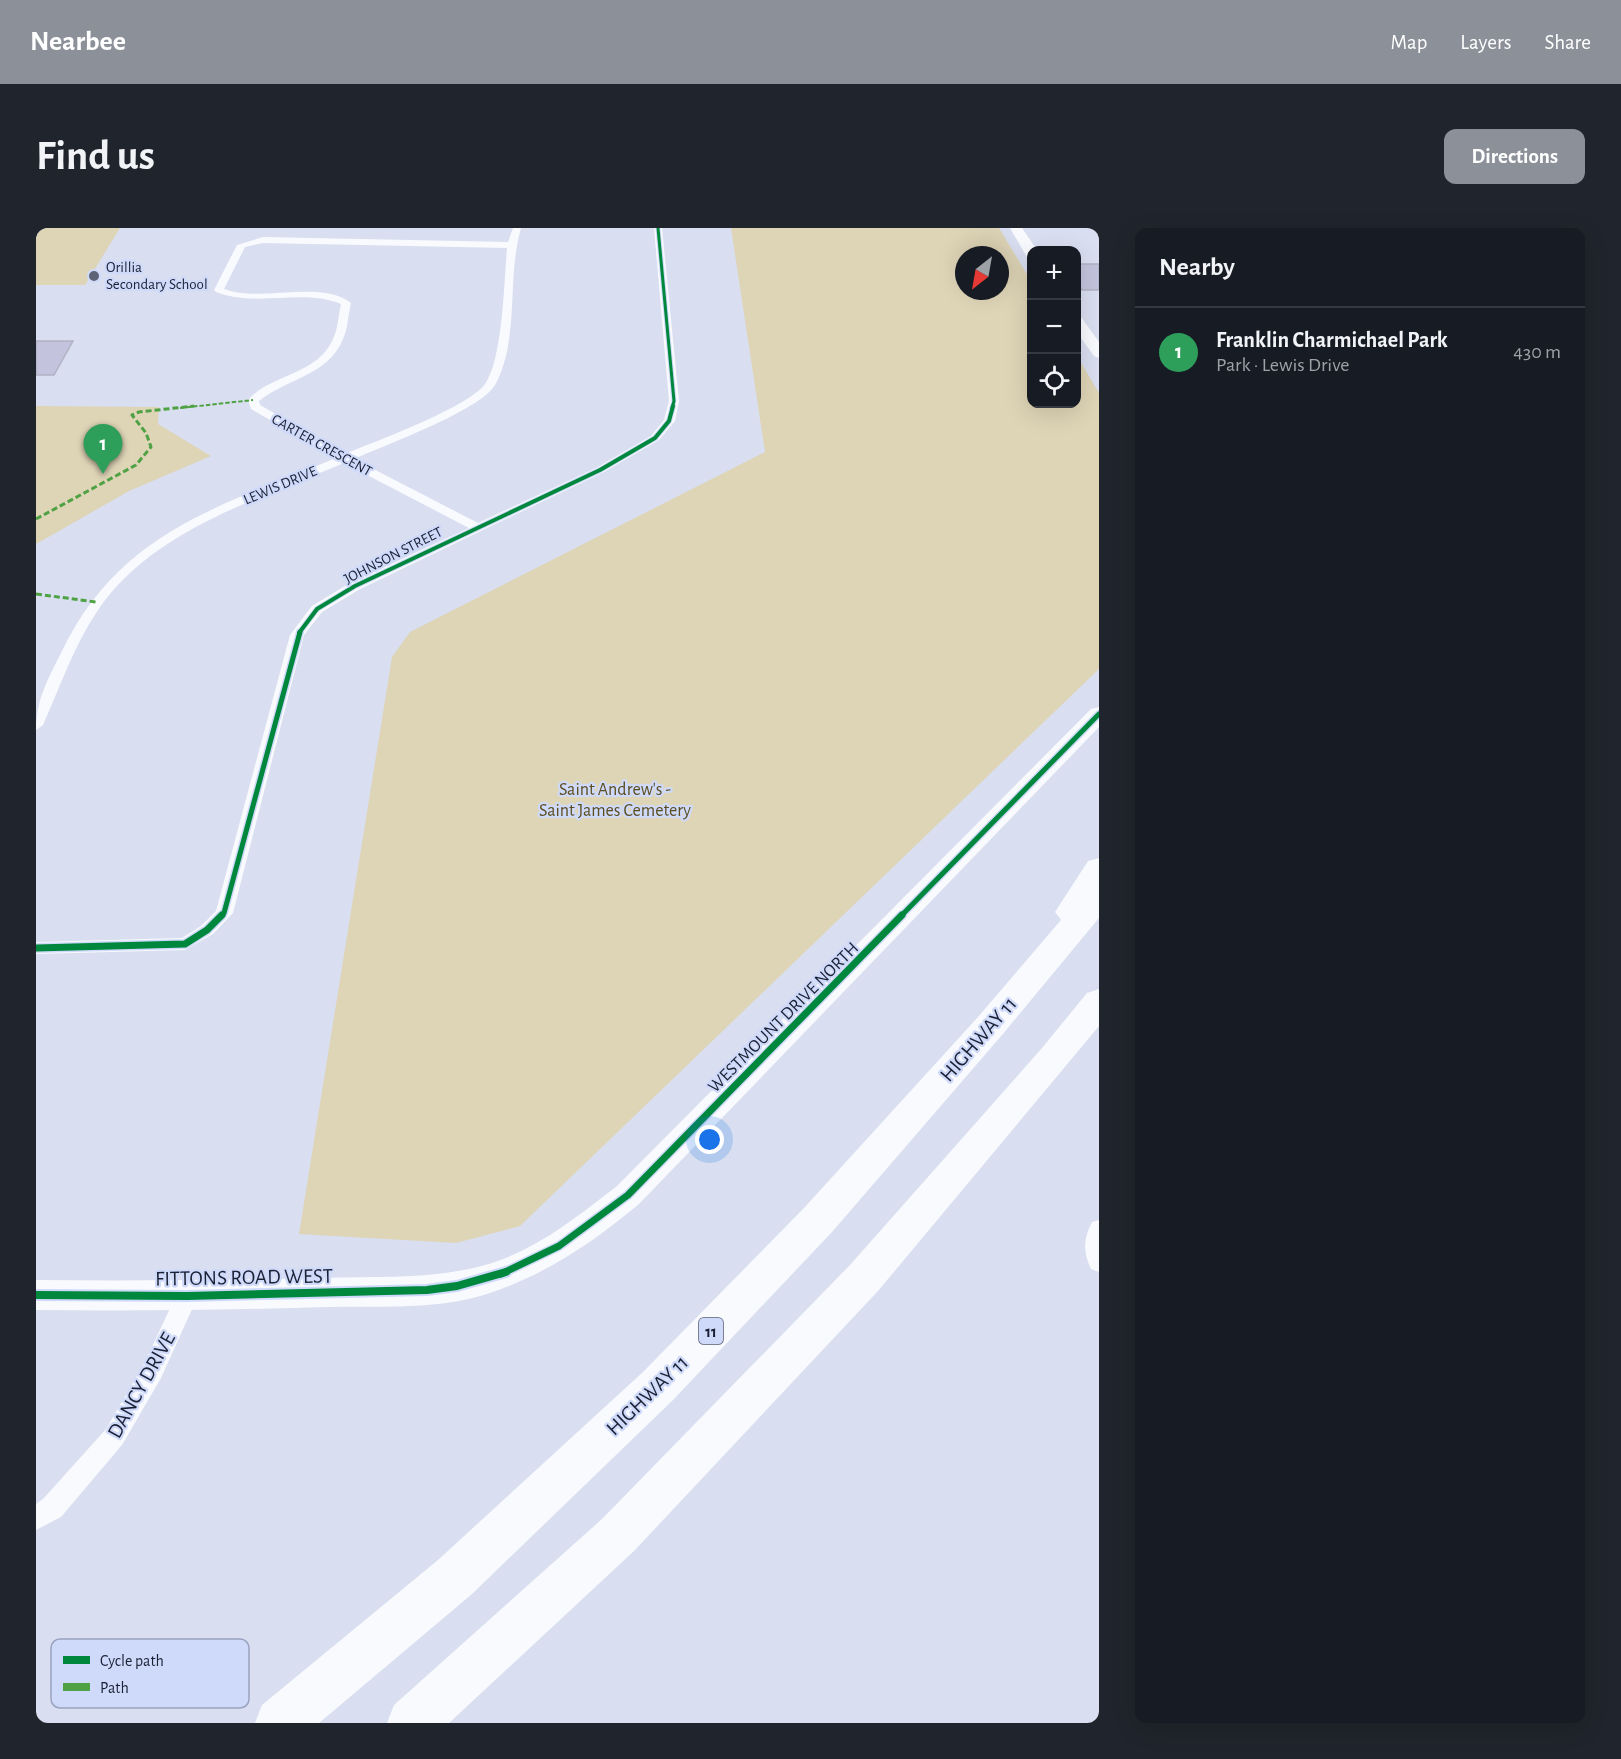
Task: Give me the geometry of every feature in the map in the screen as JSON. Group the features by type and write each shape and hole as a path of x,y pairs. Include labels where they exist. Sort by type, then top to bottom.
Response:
{"highway":[{"path":"1043,962 1086,885 1099,868"},
{"name":"HIGHWAY 11","path":"280,1723 455,1576 658,1386 818,1220 990,1026 1099,897"},
{"path":"412,1723 618,1535 864,1278 1054,1058 1099,1002"}],"street":[{"name":"LEWIS DRIVE","path":"36,725 96,602 120,573 150,548 186,526 439,418 475,398 490,385 503,347 512,245 517,228"},
{"name":"JOHNSON STREET","path":"36,948 185,944 207,930 224,913 297,635 317,609 355,586 477,526 600,470 655,438 669,421 674,401 658,228"},
{"path":"1017,228 1027,246"},
{"name":"CARTER CRESCENT","path":"477,526 344,458 255,407 253,400 270,387 324,360 337,343 346,303 331,297 226,294 219,290 241,245 263,240 362,244 512,245"},
{"path":"1081,326 1099,353"},
{"name":"WESTMOUNT DRIVE NORTH","path":"452,1288 501,1276 544,1257 588,1229 628,1195 1099,714"},
{"path":"1099,1229 1095,1238 1099,1262"},
{"name":"FITTONS ROAD WEST","path":"36,1295 186,1296 452,1288"},
{"name":"DANCY DRIVE","path":"36,1518 52,1508 114,1437 153,1370 186,1296"}],"green space":[{"path":"36,228 120,228 85,285 36,285"},
{"name":"Saint Andrew's - Saint James Cemetery","path":"731,228 999,228 1027,274 1027,408 1081,408 1081,363 1099,393 1099,669 520,1226 456,1243 299,1234 392,657 410,632 765,452"},
{"path":"36,406 159,407 158,424 211,456 129,491 36,544"}],"building":[{"path":"1081,264 1099,264 1099,290 1082,290"},
{"path":"36,341 73,341 54,375 36,375"}],"marked path":[{"path":"36,519 136,465 151,447 146,433 132,415 139,412 253,400"},
{"path":"36,594 96,602"}],"cycle path":[{"path":"36,948 185,944 207,930 224,913 297,635 317,609 355,586 600,470 655,438 669,421 674,401 658,228"},
{"path":"36,1295 187,1296 427,1290 485,1280 536,1259 582,1231 628,1195 1099,714"}],"place":[{"name":"Orillia Secondary School","path":"94,276"},
{"name":"Franklin Charmichael Park","path":"103,474"}]}
